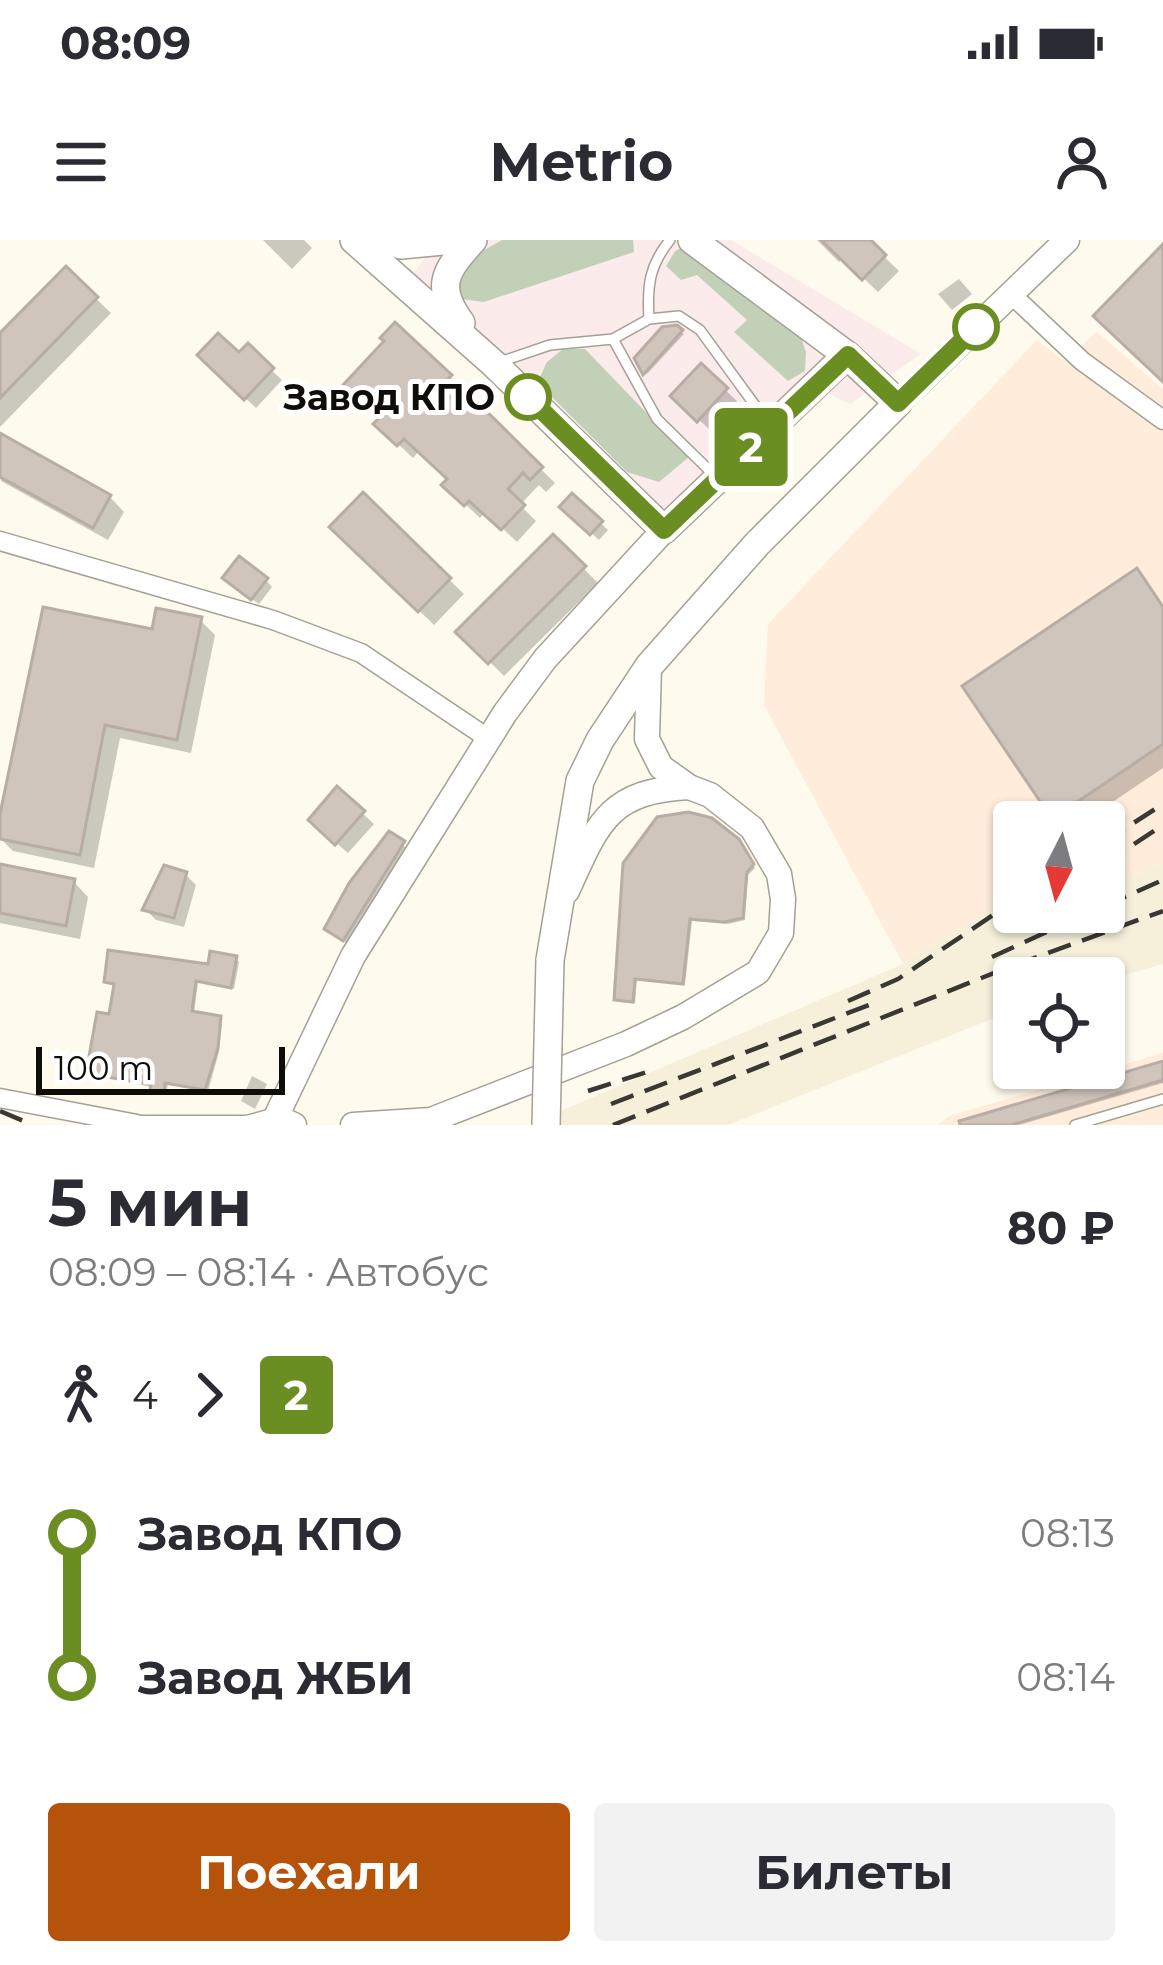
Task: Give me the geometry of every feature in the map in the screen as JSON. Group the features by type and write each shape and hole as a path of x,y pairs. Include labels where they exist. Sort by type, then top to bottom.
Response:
{"main road":[{"path":"354,240 494,364 664,530 848,355"},
{"path":"387,240 401,245 454,240"},
{"path":"473,240 447,269 444,298 458,321 489,348 494,364"},
{"path":"547,1125 550,960 556,915 580,782 600,740 649,666 757,544 898,403 848,355 692,240"}],"street":[{"path":"898,403 1067,240"},
{"path":"1011,294 1082,361 1163,419"},
{"path":"0,1098 137,1125 285,1121 352,956 489,739 545,659 664,530"},
{"path":"0,541 273,620 362,653 489,739"},
{"path":"353,1125 431,1120 626,1044 758,972 781,933 779,874 752,828 710,795 689,787 661,766 647,739 649,666"},
{"path":"556,915 596,830 618,806 652,789 689,787"}],"lane":[{"path":"649,319 646,282 670,240"},
{"path":"494,364 550,345 613,339 649,319 679,316 700,330 771,428"},
{"path":"613,339 657,418 718,478"},
{"path":"1075,1125 1163,1100"}],"shaded area":[{"path":"438,240 731,240 921,354 850,404 824,392 669,538 401,290"},
{"path":"1097,332 1163,389 1163,862 1125,881 1125,801 993,801 993,908 903,964 764,705 768,624 1037,340 1064,361"},
{"path":"1163,862 1163,964 1125,975 1125,957 993,957 993,1018 728,1125 528,1125 903,964 993,907 993,933 1125,933 1125,881"},
{"path":"1163,1053 1163,1125 938,1125 949,1116 1041,1089 1125,1089 1125,1064"}],"green space":[{"path":"502,240 633,240 634,252 484,302 461,299 452,283 470,258"},
{"path":"689,244 798,329 806,352 805,371 788,381 734,332 747,320 697,275 681,280 666,266 675,251"},
{"path":"563,349 585,349 689,457 659,482 627,472 545,390 540,377 547,362"}],"building":[{"path":"821,240 871,240 886,255 862,280"},
{"path":"1163,244 1163,382 1093,316"},
{"path":"66,266 98,297 0,398 0,333"},
{"path":"395,322 452,375 440,388 462,409 473,398 543,467 530,480 523,473 508,489 525,505 501,530 469,501 464,506 441,485 447,479 404,439 397,446 373,424 379,418 343,385 384,341 380,338"},
{"path":"677,325 683,330 643,375 634,358 662,327"},
{"path":"218,333 239,352 248,343 274,368 244,400 197,355"},
{"path":"701,363 728,388 697,422 670,396"},
{"path":"0,433 111,495 93,528 0,477"},
{"path":"363,492 451,578 418,612 329,527"},
{"path":"572,493 603,521 590,535 559,507"},
{"path":"553,534 586,566 488,664 455,632"},
{"path":"239,556 268,578 251,600 222,578"},
{"path":"1137,568 1163,607 1163,744 1079,801 1040,801 962,686"},
{"path":"43,607 152,629 156,608 202,617 177,740 105,725 80,855 0,839 0,814"},
{"path":"337,786 365,811 335,845 308,820"},
{"path":"688,812 712,818 739,839 754,864 747,872 743,918 724,922 690,919 683,984 635,979 633,1002 614,1000 623,863 657,817"},
{"path":"389,831 405,841 343,941 324,929 349,883"},
{"path":"0,864 75,879 66,926 0,913"},
{"path":"164,865 187,872 174,918 142,910"},
{"path":"108,950 208,964 210,951 237,956 231,988 196,981 192,1011 221,1016 218,1048 205,1090 165,1083 164,1093 150,1090 151,1085 86,1073 97,1012 109,1014 114,984 104,982"},
{"path":"1163,1061 1163,1080 1011,1125 960,1125 959,1121 1068,1089 1125,1089 1125,1072"}],"railway":[{"path":"1125,828 1163,804"},
{"path":"1125,850 1163,825"},
{"path":"1125,897 1163,880"},
{"path":"613,1125 1004,969 1163,911"},
{"path":"848,1001 898,979 993,915"},
{"path":"992,957 1044,933"},
{"path":"611,1104 869,1005"},
{"path":"588,1091 656,1069"},
{"path":"0,1111 33,1125"}],"bus line":[{"name":"2","path":"528,397 664,530 848,355 898,403 976,327"}],"place":[{"name":"Завод КПО","path":"528,397"}]}
